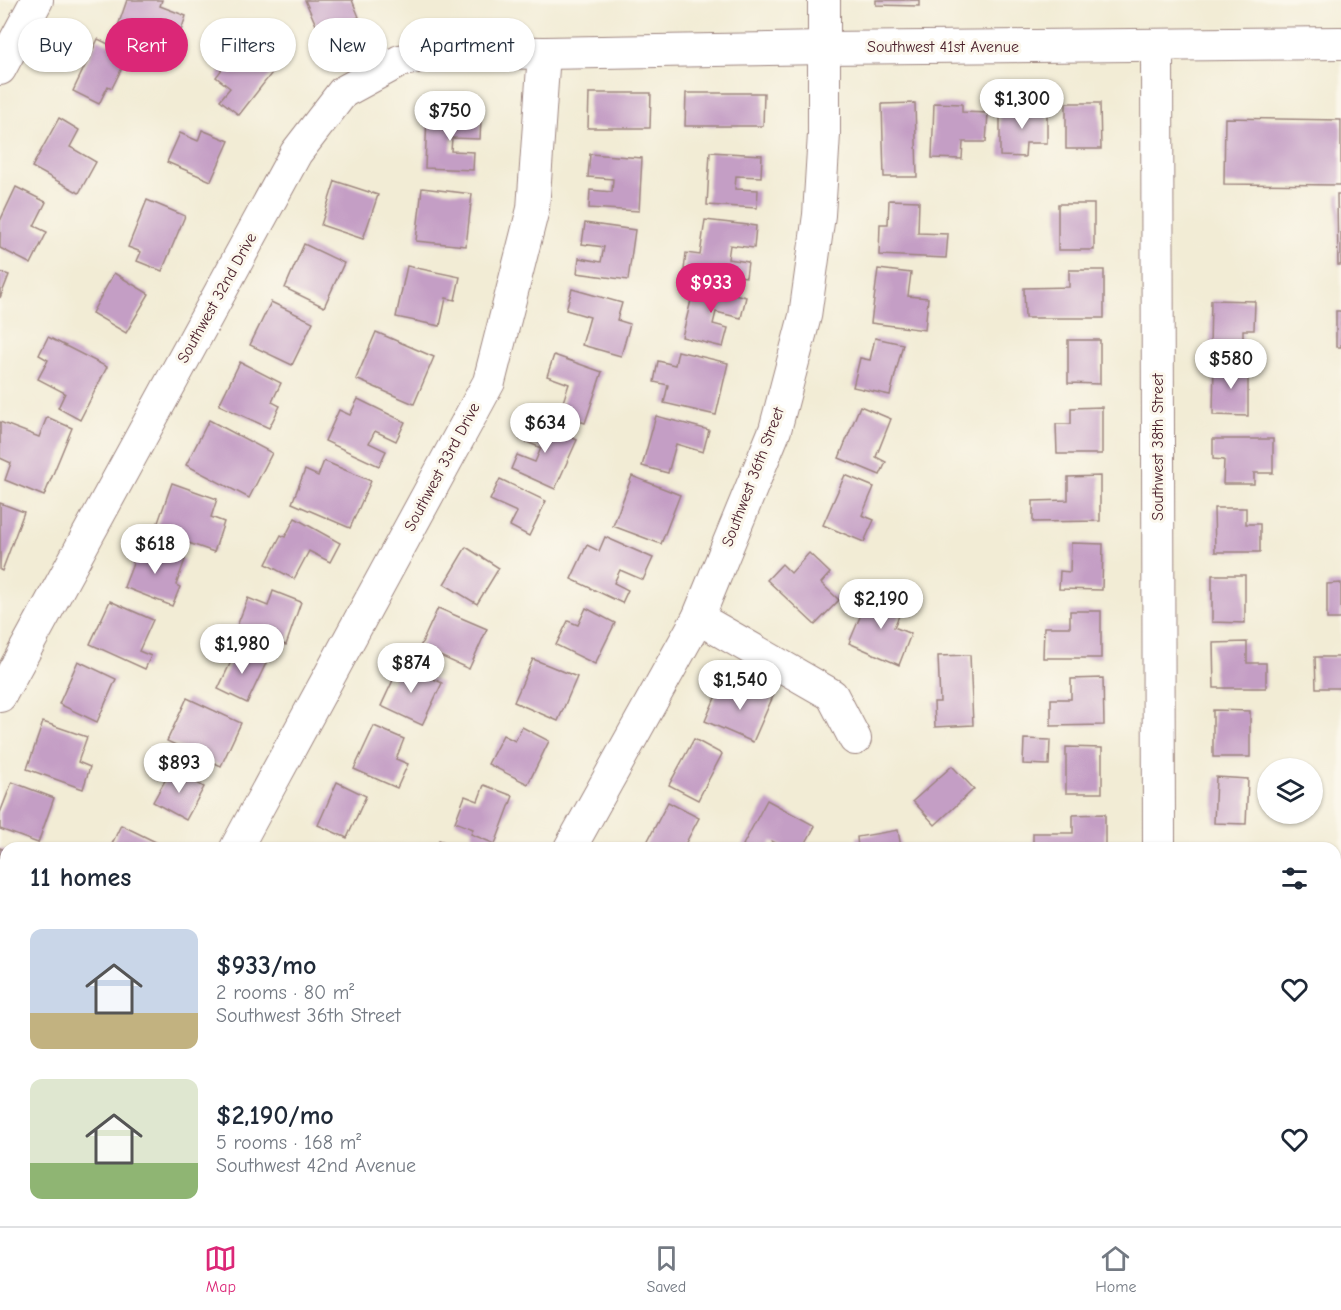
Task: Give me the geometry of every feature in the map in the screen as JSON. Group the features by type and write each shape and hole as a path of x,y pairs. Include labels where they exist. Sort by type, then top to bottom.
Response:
{"street":[{"path":"0,69 38,0"},
{"name":"Southwest 36th Street","path":"573,842 698,618 775,430 805,316 819,215 824,134 824,0"},
{"name":"Southwest 41st Avenue","path":"544,53 1341,43"},
{"name":"Southwest 38th Street","path":"1157,46 1159,842"},
{"name":"Southwest 32nd Drive","path":"0,696 296,153 343,92 400,61 442,51 544,53"},
{"name":"Southwest 33rd Drive","path":"239,842 489,382 533,209 544,53"},
{"path":"698,618 832,694 855,739"}],"building":[{"path":"127,0 162,0 160,6 186,16 185,18 121,18"},
{"path":"305,0 352,0 359,17 357,18 313,18"},
{"path":"876,0 919,0 919,6 876,5"},
{"path":"98,39 105,42 105,72 120,72 112,88 108,86 99,104 73,91 82,72 93,72 93,49"},
{"path":"220,72 273,72 239,115 220,100 230,88 216,77"},
{"path":"589,93 651,93 650,128 588,128"},
{"path":"686,93 764,93 763,126 685,126"},
{"path":"915,103 917,177 884,177 882,104"},
{"path":"934,103 962,104 962,112 988,113 986,142 963,142 962,159 932,158"},
{"path":"1066,103 1100,103 1101,149 1066,149"},
{"path":"1000,108 1047,108 1047,143 1026,143 1025,157 1000,156"},
{"path":"427,115 481,118 480,139 452,138 451,151 474,152 473,170 425,168"},
{"path":"59,118 79,130 70,147 96,162 79,193 32,167"},
{"path":"1225,118 1341,120 1341,185 1224,184"},
{"path":"202,130 229,141 211,181 167,162 180,133 198,141"},
{"path":"710,152 762,155 761,177 736,176 735,189 758,190 757,208 707,205"},
{"path":"590,154 642,158 639,211 589,208 590,190 612,192 613,179 588,177"},
{"path":"335,181 378,195 363,239 321,225"},
{"path":"16,187 46,202 34,226 47,232 31,264 0,248 0,221"},
{"path":"422,188 472,194 466,246 416,241"},
{"path":"1337,194 1341,194 1341,265 1338,265"},
{"path":"147,200 185,216 162,271 137,261 141,252 128,247"},
{"path":"889,200 919,201 918,233 948,234 946,258 879,255 880,224 888,224"},
{"path":"1058,204 1094,204 1094,250 1058,250"},
{"path":"705,220 756,226 754,248 730,245 728,259 748,262 746,277 684,270 686,253 700,255"},
{"path":"585,223 635,230 628,280 577,273 579,258 601,262 604,247 582,244"},
{"path":"304,244 344,263 324,307 285,288"},
{"path":"407,266 460,277 455,300 446,298 440,326 396,317"},
{"path":"878,269 911,273 908,296 928,298 925,330 871,323"},
{"path":"1069,270 1104,270 1104,318 1025,318 1024,288 1069,287"},
{"path":"0,272 9,275 0,298"},
{"path":"114,273 149,294 126,333 92,313"},
{"path":"695,284 746,297 741,318 716,312 713,324 728,328 723,347 682,337"},
{"path":"572,289 622,303 617,320 630,324 621,356 582,345 590,317 566,310"},
{"path":"1211,300 1255,301 1254,330 1243,330 1243,349 1210,348"},
{"path":"271,302 313,322 292,365 250,345"},
{"path":"1336,311 1341,311 1341,347 1336,347"},
{"path":"376,332 434,357 414,404 356,379"},
{"path":"48,337 107,367 80,420 58,408 65,393 38,379 48,360 39,355"},
{"path":"875,338 903,344 890,395 853,387 860,358 870,360"},
{"path":"1068,340 1100,340 1100,384 1068,383"},
{"path":"678,351 728,363 716,415 664,403 668,385 654,382 658,361 675,365"},
{"path":"554,355 602,372 585,423 559,414 569,384 547,376"},
{"path":"240,362 281,383 272,402 280,406 269,428 219,405"},
{"path":"1214,365 1248,365 1248,416 1213,415"},
{"path":"358,399 405,422 396,441 375,431 369,443 386,451 379,466 325,441 339,410 350,415"},
{"path":"860,406 891,419 876,457 886,462 880,475 839,458"},
{"path":"1102,407 1102,454 1057,454 1056,424 1071,424 1071,408"},
{"path":"656,416 709,430 703,452 676,444 668,473 642,466"},
{"path":"47,417 72,428 44,496 5,480 11,463 0,458 0,422 39,437"},
{"path":"529,419 577,440 555,489 511,469 517,455 535,462 541,448 520,439"},
{"path":"209,420 272,453 249,498 186,465"},
{"path":"1213,439 1273,439 1273,473 1254,473 1254,484 1223,484 1224,460 1213,459"},
{"path":"324,461 371,481 350,528 292,503 305,470 318,476"},
{"path":"845,475 874,487 862,515 874,520 864,542 823,525"},
{"path":"632,476 680,495 661,544 613,526"},
{"path":"1100,476 1100,521 1033,522 1033,501 1068,500 1068,477"},
{"path":"500,479 546,501 529,536 510,526 517,512 490,500"},
{"path":"172,483 217,499 211,517 224,522 214,552 155,531"},
{"path":"0,503 24,512 2,571 0,570"},
{"path":"1214,508 1246,508 1246,524 1260,524 1260,552 1215,552"},
{"path":"295,518 340,543 330,562 309,551 294,579 266,564 281,535 285,537"},
{"path":"605,537 653,558 643,580 620,570 614,583 628,590 622,603 571,579 587,545 599,551"},
{"path":"141,543 185,560 176,585 180,587 172,606 124,587"},
{"path":"1071,543 1103,544 1102,590 1059,589 1060,571 1070,572"},
{"path":"466,547 499,568 477,604 444,584"},
{"path":"809,553 830,573 821,583 839,600 815,625 767,580 782,564 791,573"},
{"path":"1212,575 1245,575 1245,623 1212,622"},
{"path":"1341,583 1341,619 1327,619 1327,584"},
{"path":"273,591 301,602 286,645 237,626 248,598 268,606"},
{"path":"870,593 903,607 894,627 911,634 899,665 849,643"},
{"path":"110,601 153,620 139,651 151,656 145,669 90,644"},
{"path":"438,608 487,629 469,669 420,647"},
{"path":"586,608 615,623 595,664 556,645 568,621 578,625"},
{"path":"1070,611 1101,611 1101,658 1043,658 1044,627 1070,627"},
{"path":"1247,642 1247,663 1266,663 1266,688 1214,688 1213,643"},
{"path":"238,647 267,661 247,703 218,689"},
{"path":"970,655 973,725 935,727 934,702 940,702 938,656"},
{"path":"1315,657 1341,657 1341,688 1316,688"},
{"path":"533,659 577,677 558,721 514,702"},
{"path":"78,661 116,679 97,722 59,704"},
{"path":"401,663 442,683 422,725 381,706"},
{"path":"1103,678 1104,725 1051,726 1051,699 1071,699 1071,679"},
{"path":"721,684 750,697 755,685 774,694 753,742 705,721"},
{"path":"187,698 241,723 221,766 167,741"},
{"path":"1213,710 1250,711 1250,757 1213,757"},
{"path":"43,722 87,737 78,762 90,767 83,789 27,769"},
{"path":"374,726 404,739 396,759 408,764 397,788 354,769"},
{"path":"522,727 549,741 528,784 488,764 503,735 515,741"},
{"path":"694,739 722,754 698,800 669,785"},
{"path":"1024,739 1050,740 1049,765 1023,764"},
{"path":"1066,747 1102,748 1102,793 1066,793"},
{"path":"952,766 974,789 935,825 913,801"},
{"path":"172,768 204,787 186,820 153,802"},
{"path":"1216,777 1248,779 1246,824 1214,823"},
{"path":"12,782 54,798 38,842 0,829 0,813"},
{"path":"337,782 366,796 347,838 318,825"},
{"path":"484,785 513,796 496,842 471,834 473,829 455,822 465,796 478,801"},
{"path":"767,800 815,826 806,842 745,842"},
{"path":"668,802 699,818 686,842 647,842"},
{"path":"1105,814 1105,842 1033,842 1033,833 1073,833 1073,815"},
{"path":"121,825 156,842 113,842"},
{"path":"898,830 900,842 857,842 857,837"}]}
